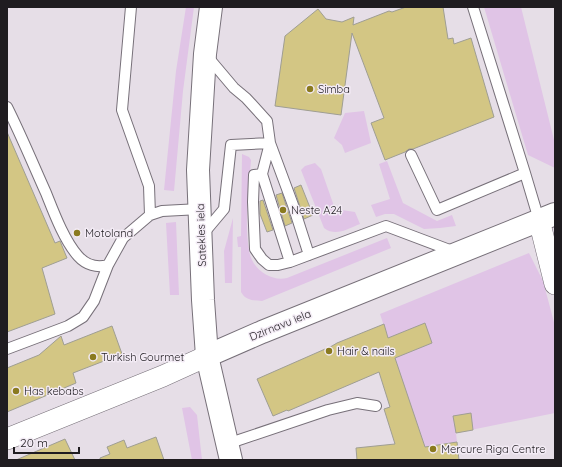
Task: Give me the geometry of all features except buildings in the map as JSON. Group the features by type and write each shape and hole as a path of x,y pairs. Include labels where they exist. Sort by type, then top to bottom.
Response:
{"main road":[{"name":"Satekles iela","path":"211,7 205,54 198,170 200,237 203,300 208,356 229,452"},
{"name":"Dzirnavu iela","path":"208,356 262,332 547,217"}],"street":[{"path":"547,217 555,284"},
{"name":"Dzirnavu iela","path":"7,439 163,376 208,356"}],"lane":[{"path":"131,7 122,110 149,186 150,215"},
{"path":"473,7 525,173 547,217"},
{"path":"205,54 234,88 267,120 270,143 293,205 309,255"},
{"path":"7,106 70,244 79,256 92,266 100,267 108,265"},
{"path":"270,143 262,174 290,262"},
{"path":"200,237 224,209 231,145 270,143"},
{"path":"410,155 437,210 525,173"},
{"path":"262,174 254,176 253,202 255,249 262,259 269,265 278,265 290,262 386,226 458,253"},
{"path":"7,349 68,326 83,317 94,301 108,265 123,238 150,215 162,212 200,209"},
{"path":"229,452 328,410 357,403 376,406"}],"shaded area":[{"path":"186,7 194,7 183,91 174,191 164,190 176,71"},
{"path":"484,7 521,7 555,144 555,168 528,155"},
{"path":"364,111 371,143 345,153 342,145 334,138 345,113"},
{"path":"242,154 249,157 251,160 247,217 249,250 253,263 268,276 281,279 287,278 387,238 391,248 262,301 250,300 245,297 241,292 241,247 238,247 237,237 241,236"},
{"path":"387,161 403,203 437,221 452,215 456,226 424,229 394,214 385,214 376,217 371,205 390,199 379,164"},
{"path":"315,163 321,169 335,209 355,212 360,224 337,232 328,231 324,228 301,170 305,166"},
{"path":"233,218 232,283 225,283 224,251"},
{"path":"176,222 179,295 170,295 166,223"},
{"path":"529,253 543,281 555,326 555,413 456,433 457,442 424,447 380,314"},
{"path":"190,407 197,415 202,460 192,460 182,408"}],"place":[{"name":"Simba","path":"310,89"},
{"name":"Neste A24","path":"283,210"},
{"name":"Motoland","path":"77,233"},
{"name":"Hair & nails","path":"329,351"},
{"name":"Turkish Gourmet","path":"93,357"},
{"name":"Has kebabs","path":"16,391"},
{"name":"Mercure Riga Centre","path":"433,449"}]}
